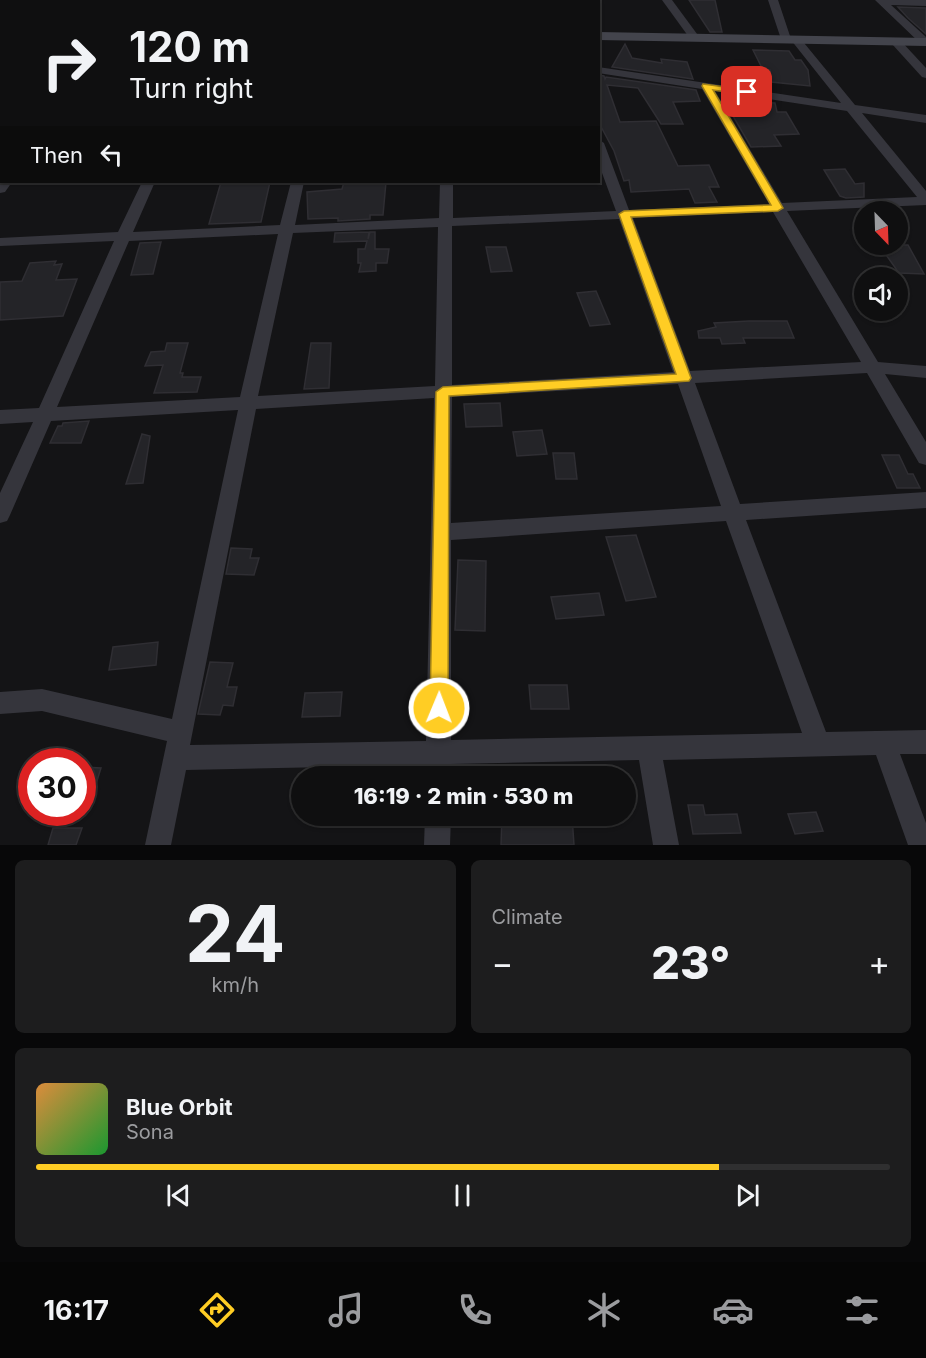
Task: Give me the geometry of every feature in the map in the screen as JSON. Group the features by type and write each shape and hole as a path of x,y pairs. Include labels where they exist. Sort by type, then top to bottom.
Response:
{"main road":[{"path":"600,36 926,42"}],"street":[{"path":"667,0 695,38"},
{"path":"772,0 791,40 926,201"},
{"path":"881,1 926,3"},
{"path":"881,1 926,42"},
{"path":"896,42 926,75"},
{"path":"600,70 926,119"},
{"path":"706,86 926,458"},
{"path":"600,148 818,744"},
{"path":"0,515 148,183"},
{"path":"158,845 248,402 297,183"},
{"path":"438,766 446,183"},
{"path":"0,242 926,201"},
{"path":"0,417 872,367 926,372"},
{"path":"441,532 926,500"},
{"path":"0,703 42,700 181,733"},
{"path":"884,742 921,845"},
{"path":"176,758 926,742"},
{"path":"649,748 666,845"},
{"path":"437,845 438,826"}],"building":[{"path":"689,0 715,0 722,32 710,32"},
{"path":"898,7 926,8 926,34 908,18"},
{"path":"625,44 632,58 662,63 661,59 687,62 693,79 612,67"},
{"path":"753,50 789,51 795,60 801,60 808,70 810,86 771,82 770,70 763,70"},
{"path":"600,75 604,76 605,79 606,77 696,90 700,101 673,102 683,124 661,124 638,88 607,85 620,122 656,121 678,166 709,165 719,187 709,187 717,202 695,203 689,189 631,192 629,180 624,181 614,151 600,125"},
{"path":"751,102 775,103 777,112 786,112 799,134 774,135 781,146 751,147 726,104 752,107"},
{"path":"845,169 855,184 864,183 864,197 840,196 824,170"},
{"path":"221,183 270,183 261,222 209,224"},
{"path":"344,183 386,183 383,215 370,215 370,219 338,221 338,218 308,219 307,192 342,189"},
{"path":"369,232 368,239 370,232 375,232 375,249 389,249 387,263 376,263 376,271 359,272 361,263 358,263 358,249 365,249 367,241 334,242 335,233"},
{"path":"161,242 153,274 131,275 140,243"},
{"path":"908,245 924,274 908,273 908,267 895,267 886,255 908,255"},
{"path":"486,247 506,247 512,271 491,272"},
{"path":"56,261 54,265 62,264 56,280 77,279 63,316 0,320 0,282 22,281 30,263"},
{"path":"596,291 610,324 590,326 577,293"},
{"path":"787,321 794,338 743,338 745,343 722,344 720,338 699,338 698,331 716,327 714,323"},
{"path":"167,343 188,343 180,373 183,373 182,377 201,377 197,392 154,393 163,365 145,366 151,352 165,351"},
{"path":"311,343 331,343 329,388 304,389"},
{"path":"500,403 502,426 466,427 464,404"},
{"path":"89,421 81,443 50,443 58,426 62,426 63,423"},
{"path":"542,430 547,454 517,456 513,432"},
{"path":"142,434 150,436 143,483 126,484"},
{"path":"553,453 574,453 577,479 556,479"},
{"path":"882,455 899,455 908,474 913,474 920,488 897,488"},
{"path":"636,535 656,597 626,601 606,537"},
{"path":"231,548 252,549 250,558 259,558 254,575 226,574"},
{"path":"458,560 486,561 485,631 455,630"},
{"path":"599,593 604,615 556,619 551,597"},
{"path":"158,642 156,665 109,670 113,647"},
{"path":"210,662 233,663 227,687 237,687 233,706 223,705 220,715 198,714"},
{"path":"529,685 567,685 569,709 531,709"},
{"path":"342,692 340,716 302,717 305,693"},
{"path":"96,768 101,768 96,784"},
{"path":"688,805 703,805 705,815 737,814 741,833 693,834"},
{"path":"816,812 823,831 795,834 788,814"},
{"path":"502,826 573,826 574,845 501,845"},
{"path":"53,828 82,828 76,845 48,845"}],"route":[{"path":"439,708 443,392 684,378 624,214 778,208 706,86 747,92"}]}
